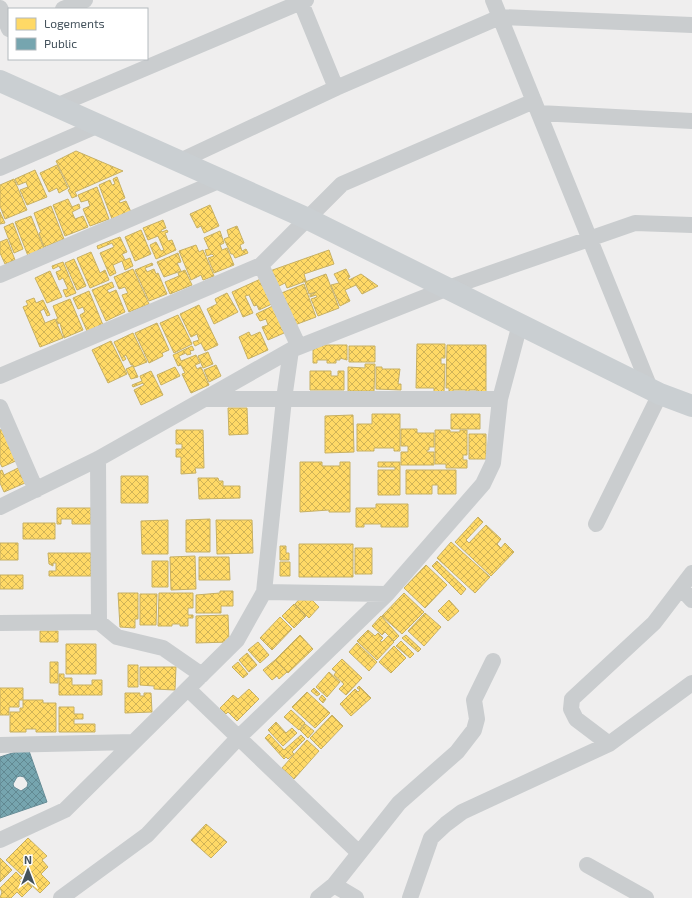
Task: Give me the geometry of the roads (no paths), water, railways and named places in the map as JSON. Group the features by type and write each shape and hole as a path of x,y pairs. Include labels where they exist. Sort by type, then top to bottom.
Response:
{"street":[{"path":"66,8 85,0"},
{"path":"493,0 590,240 655,391 596,524"},
{"path":"56,106 303,1 336,88"},
{"path":"0,8 8,28"},
{"path":"180,161 336,88 500,17 692,26"},
{"path":"0,82 306,218 655,391 692,406"},
{"path":"0,376 261,265 306,218 342,184 536,107 692,121"},
{"path":"0,168 99,125"},
{"path":"0,275 221,180"},
{"path":"0,507 98,459 295,349 448,288 590,240 635,223 692,225"},
{"path":"0,840 65,810 237,640 264,592 284,399 295,349 261,265"},
{"path":"61,898 147,835 238,738 387,594 483,484 493,463 500,399 520,324"},
{"path":"205,399 500,399"},
{"path":"0,407 36,490"},
{"path":"98,459 99,622"},
{"path":"609,744 576,719 571,709 572,699 654,623 687,595 692,573"},
{"path":"264,592 387,594"},
{"path":"0,623 99,622 118,637 163,648 202,675"},
{"path":"318,898 334,884 399,803 457,752 474,730 477,719 474,700 493,661"},
{"path":"410,898 431,838 446,824 462,812 609,744 692,683"},
{"path":"188,689 359,853"},
{"path":"0,745 134,742"},
{"path":"587,865 646,898"},
{"path":"334,884 356,898"}]}
